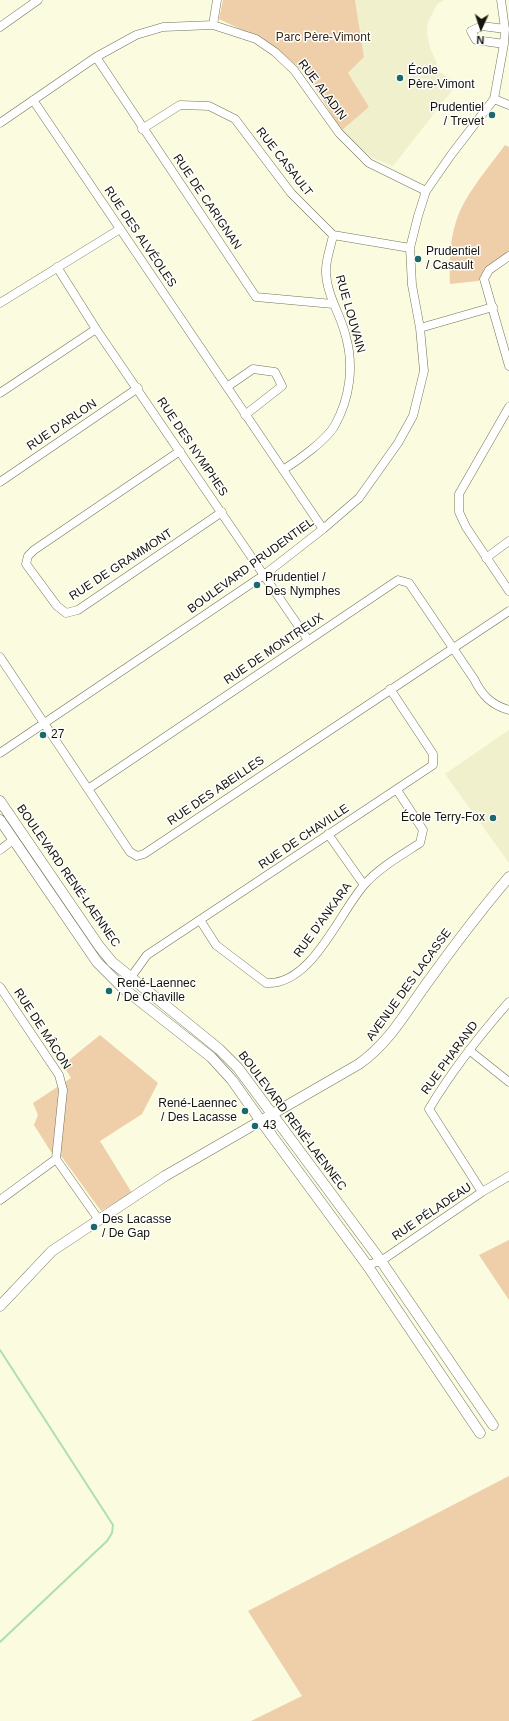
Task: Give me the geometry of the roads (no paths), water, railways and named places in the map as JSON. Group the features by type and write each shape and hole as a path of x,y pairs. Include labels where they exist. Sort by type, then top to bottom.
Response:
{"street":[{"path":"0,28 38,0"},
{"path":"213,25 217,0"},
{"name":"BOULEVARD PRUDENTIEL","path":"0,753 264,575 359,498 398,443 413,416 424,371 420,328 412,285 410,248 426,191 451,155 494,99 504,44 505,29 501,0"},
{"name":"RUE ALADIN","path":"0,123 96,57 136,35 163,27 213,25 256,39 275,52 294,70 339,133 369,163 426,191"},
{"path":"504,44 476,40 471,30 482,26 505,29"},
{"name":"RUE DE CARIGNAN","path":"96,57 142,129 256,297 333,304"},
{"path":"494,99 509,105"},
{"name":"RUE DES ALVÉOLES","path":"33,100 322,529"},
{"name":"RUE CASAULT","path":"142,129 180,105 209,106 235,119 291,193 333,235"},
{"path":"0,303 120,229"},
{"path":"333,235 410,248"},
{"name":"RUE LOUVAIN","path":"283,470 302,458 335,426 347,395 351,360 346,335 333,304 326,273 333,235"},
{"path":"509,256 489,270 484,279 509,360"},
{"name":"RUE DES NYMPHES","path":"57,267 96,329 138,388 308,640"},
{"path":"420,328 493,307"},
{"path":"0,393 96,329"},
{"path":"227,387 253,369 275,372 282,386 245,415"},
{"name":"RUE D'ARLON","path":"0,482 138,388"},
{"path":"509,407 459,494 459,512 466,527 509,591"},
{"name":"RUE DE GRAMMONT","path":"180,450 34,550 28,556 26,564 57,606 66,613 78,610 222,512"},
{"path":"486,558 509,541"},
{"name":"RUE DE MONTREUX","path":"88,789 398,580 409,583 452,649 474,679 482,695 493,703 509,710"},
{"name":"RUE DES ABEILLES","path":"0,657 130,852 137,856 144,854 509,611"},
{"name":"RUE DE CHAVILLE","path":"123,988 147,955 433,765 433,754 390,689"},
{"name":"RUE D'ANKARA","path":"200,920 216,945 266,983 273,984 296,973 306,966 364,885 376,872 420,843 423,830 397,790"},
{"name":"BOULEVARD RENÉ-LAENNEC","path":"0,801 99,946 112,962 229,1057 381,1261 493,1425"},
{"name":"BOULEVARD RENÉ-LAENNEC","path":"0,820 97,962 123,988 222,1068 367,1265 480,1433"},
{"path":"328,834 364,885"},
{"path":"0,850 13,840"},
{"name":"AVENUE DES LACASSE","path":"0,1306 52,1251 165,1176 375,1053 404,1017 457,940 509,877"},
{"name":"RUE DE MÂCON","path":"0,987 3,999 62,1082 56,1159"},
{"name":"RUE PHARAND","path":"482,1192 429,1109 445,1082 469,1050 509,1002"},
{"path":"469,1050 509,1082"},
{"path":"0,1200 56,1159 100,1220"},
{"name":"RUE PÉLADEAU","path":"367,1265 381,1261 482,1192 509,1176"}],"waterway":[{"path":"0,1350 113,1525 112,1533 107,1541 0,1642"}],"place":[{"name":"École Père-Vimont","path":"400,78"},
{"name":"Prudentiel / Trevet","path":"492,115"},
{"name":"Prudentiel / Casault","path":"418,259"},
{"name":"Prudentiel / Des Nymphes","path":"257,585"},
{"name":"27","path":"43,735"},
{"name":"École Terry-Fox","path":"493,818"},
{"name":"René-Laennec / De Chaville","path":"109,991"},
{"name":"René-Laennec / Des Lacasse","path":"245,1111"},
{"name":"43","path":"255,1126"},
{"name":"Des Lacasse / De Gap","path":"94,1227"}],"park label":[{"name":"Parc Père-Vimont","path":"323,38"}]}
